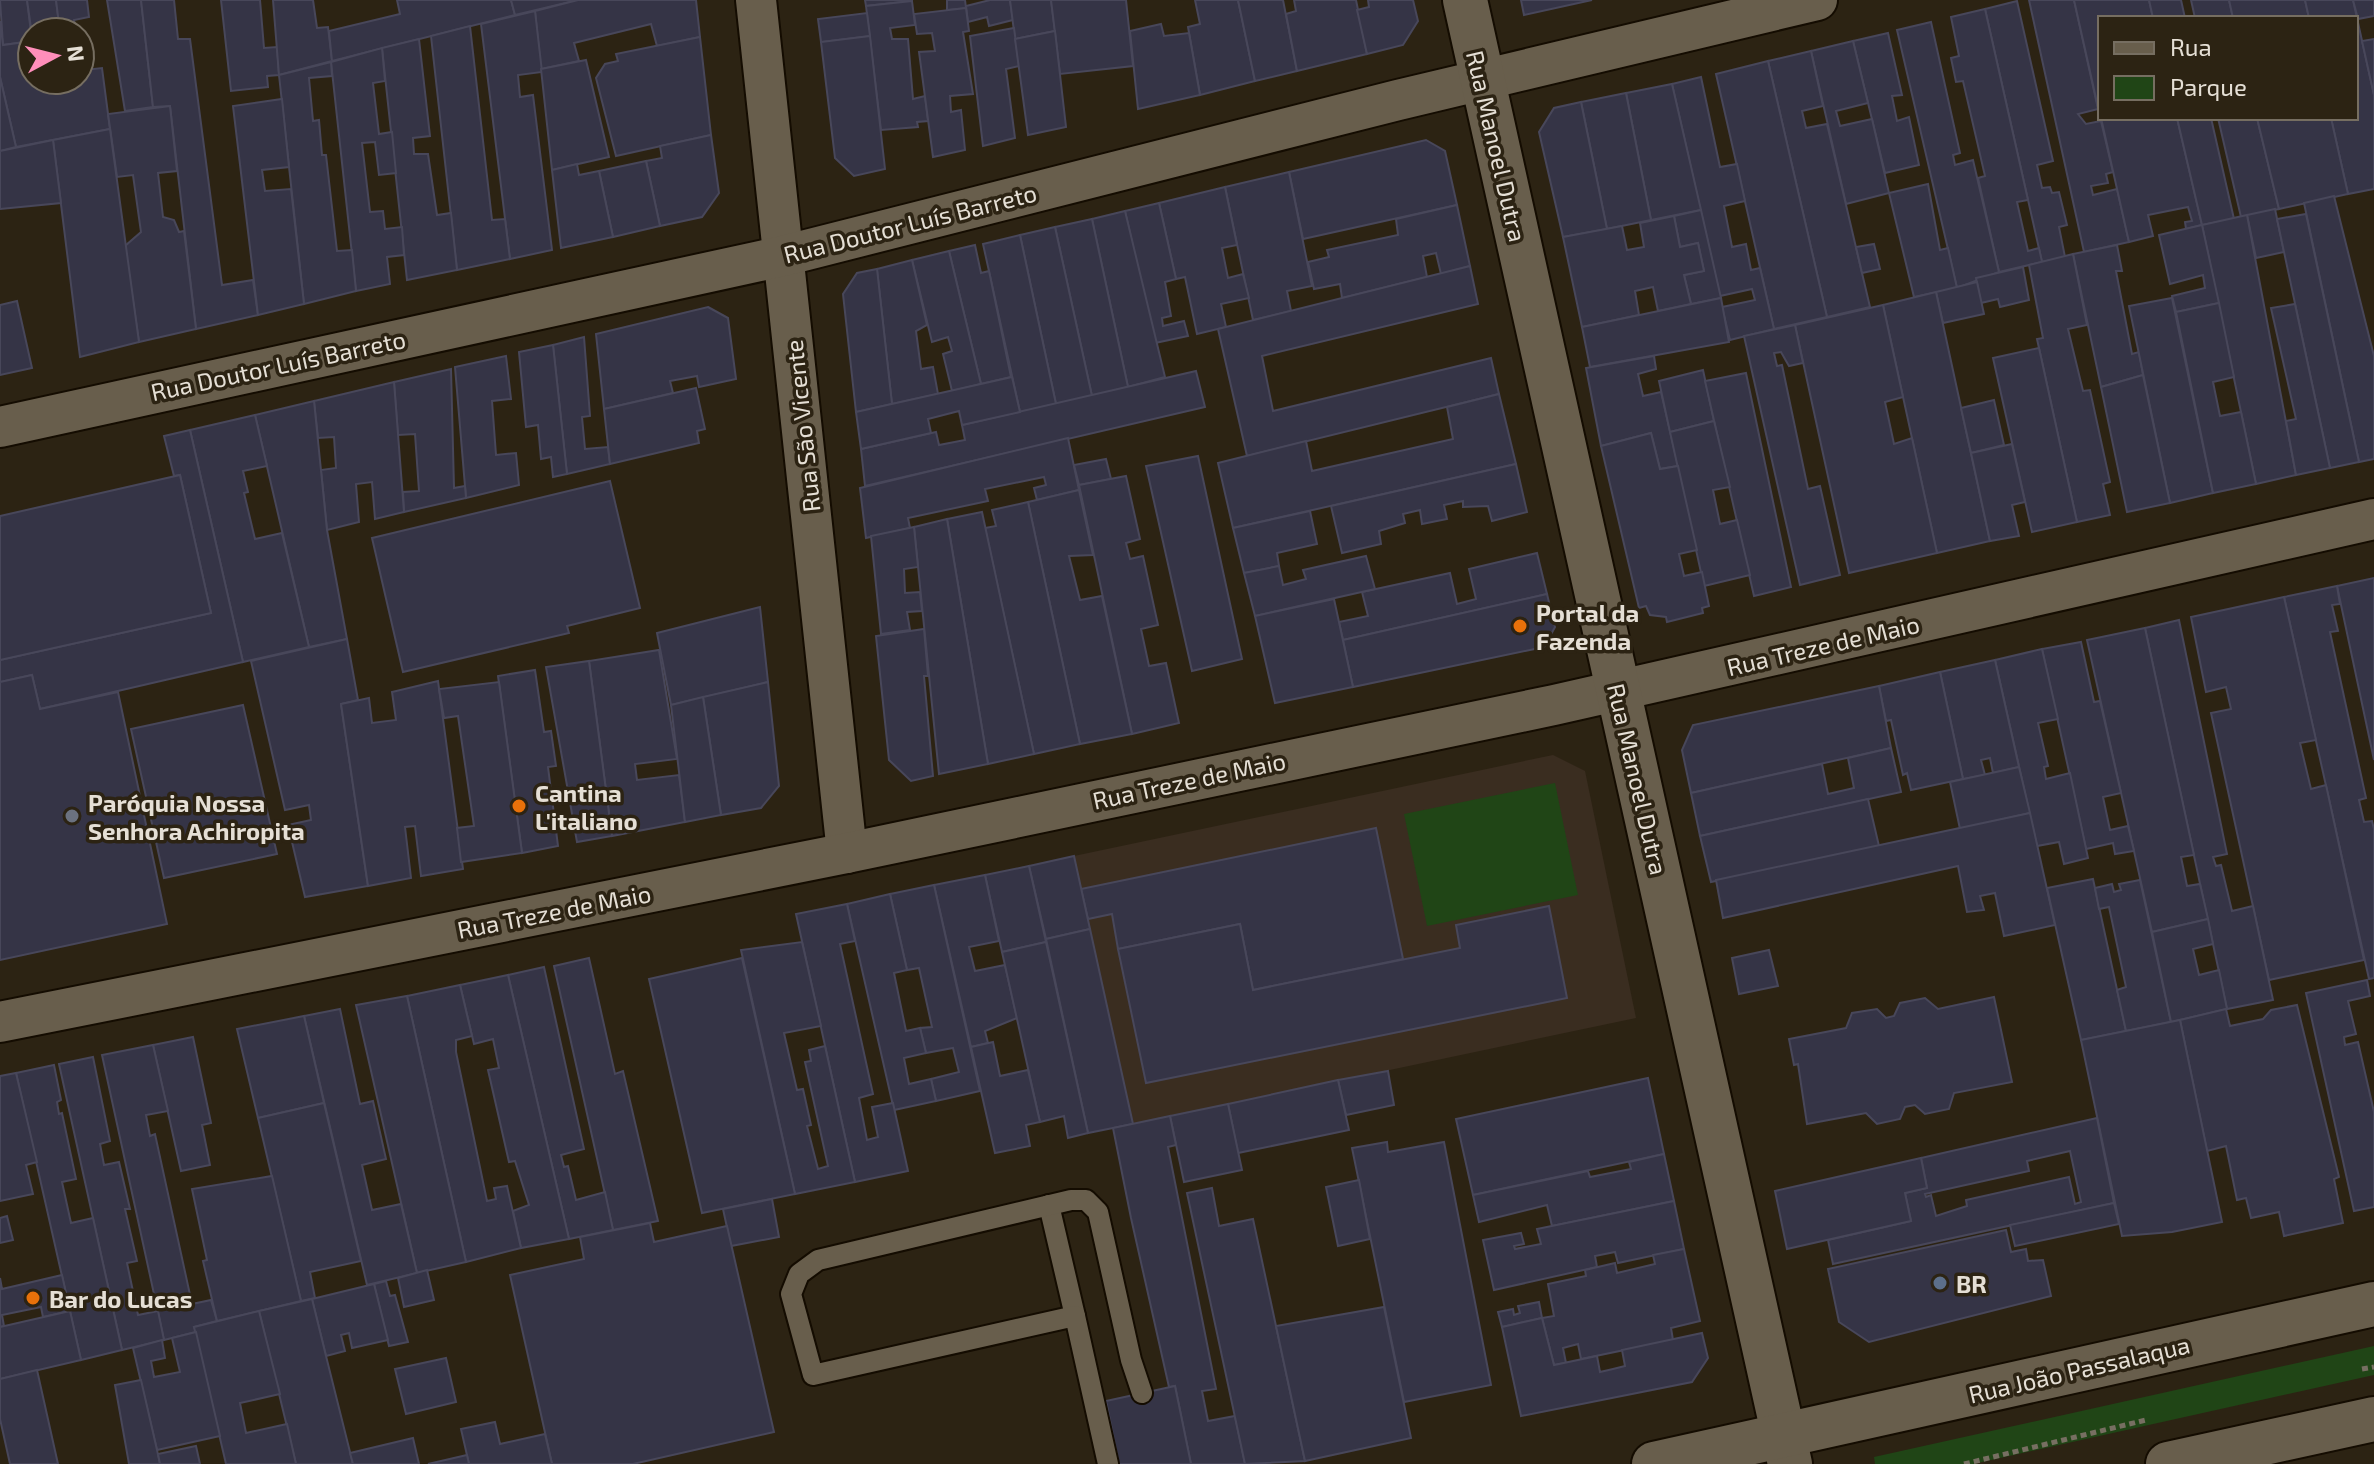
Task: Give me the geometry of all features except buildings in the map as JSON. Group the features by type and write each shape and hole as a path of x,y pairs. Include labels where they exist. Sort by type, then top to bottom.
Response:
{"street":[{"name":"Rua São Vicente","path":"756,0 847,853"},
{"name":"Rua Manoel Dutra","path":"1465,0 1787,1450"},
{"name":"Rua Doutor Luís Barreto","path":"0,427 783,256 1482,80 1817,0"},
{"name":"Rua Treze de Maio","path":"0,1022 847,853 1618,691 2374,519"},
{"name":"Rua João Passalaqua","path":"1654,1464 1787,1450 2374,1304"},
{"path":"2168,1464 2374,1419"}],"lane":[{"path":"1075,1316 813,1375 791,1294 799,1274 818,1260 1049,1205 1086,1200 1098,1212 1131,1360 1142,1393"},
{"path":"1049,1205 1108,1464"}],"shaded area":[{"path":"1553,755 1585,771 1636,1018 1133,1124 1074,856"}],"green space":[{"path":"1555,783 1578,895 1427,926 1404,814"},
{"path":"2374,1346 2374,1375 1973,1464 1875,1464 1874,1457"}],"place":[{"name":"Portal da Fazenda","path":"1520,626"},
{"name":"Cantina L'italiano","path":"519,806"},
{"name":"Paróquia Nossa Senhora Achiropita","path":"72,816"},
{"name":"BR","path":"1940,1283"},
{"name":"Bar do Lucas","path":"33,1298"}]}
